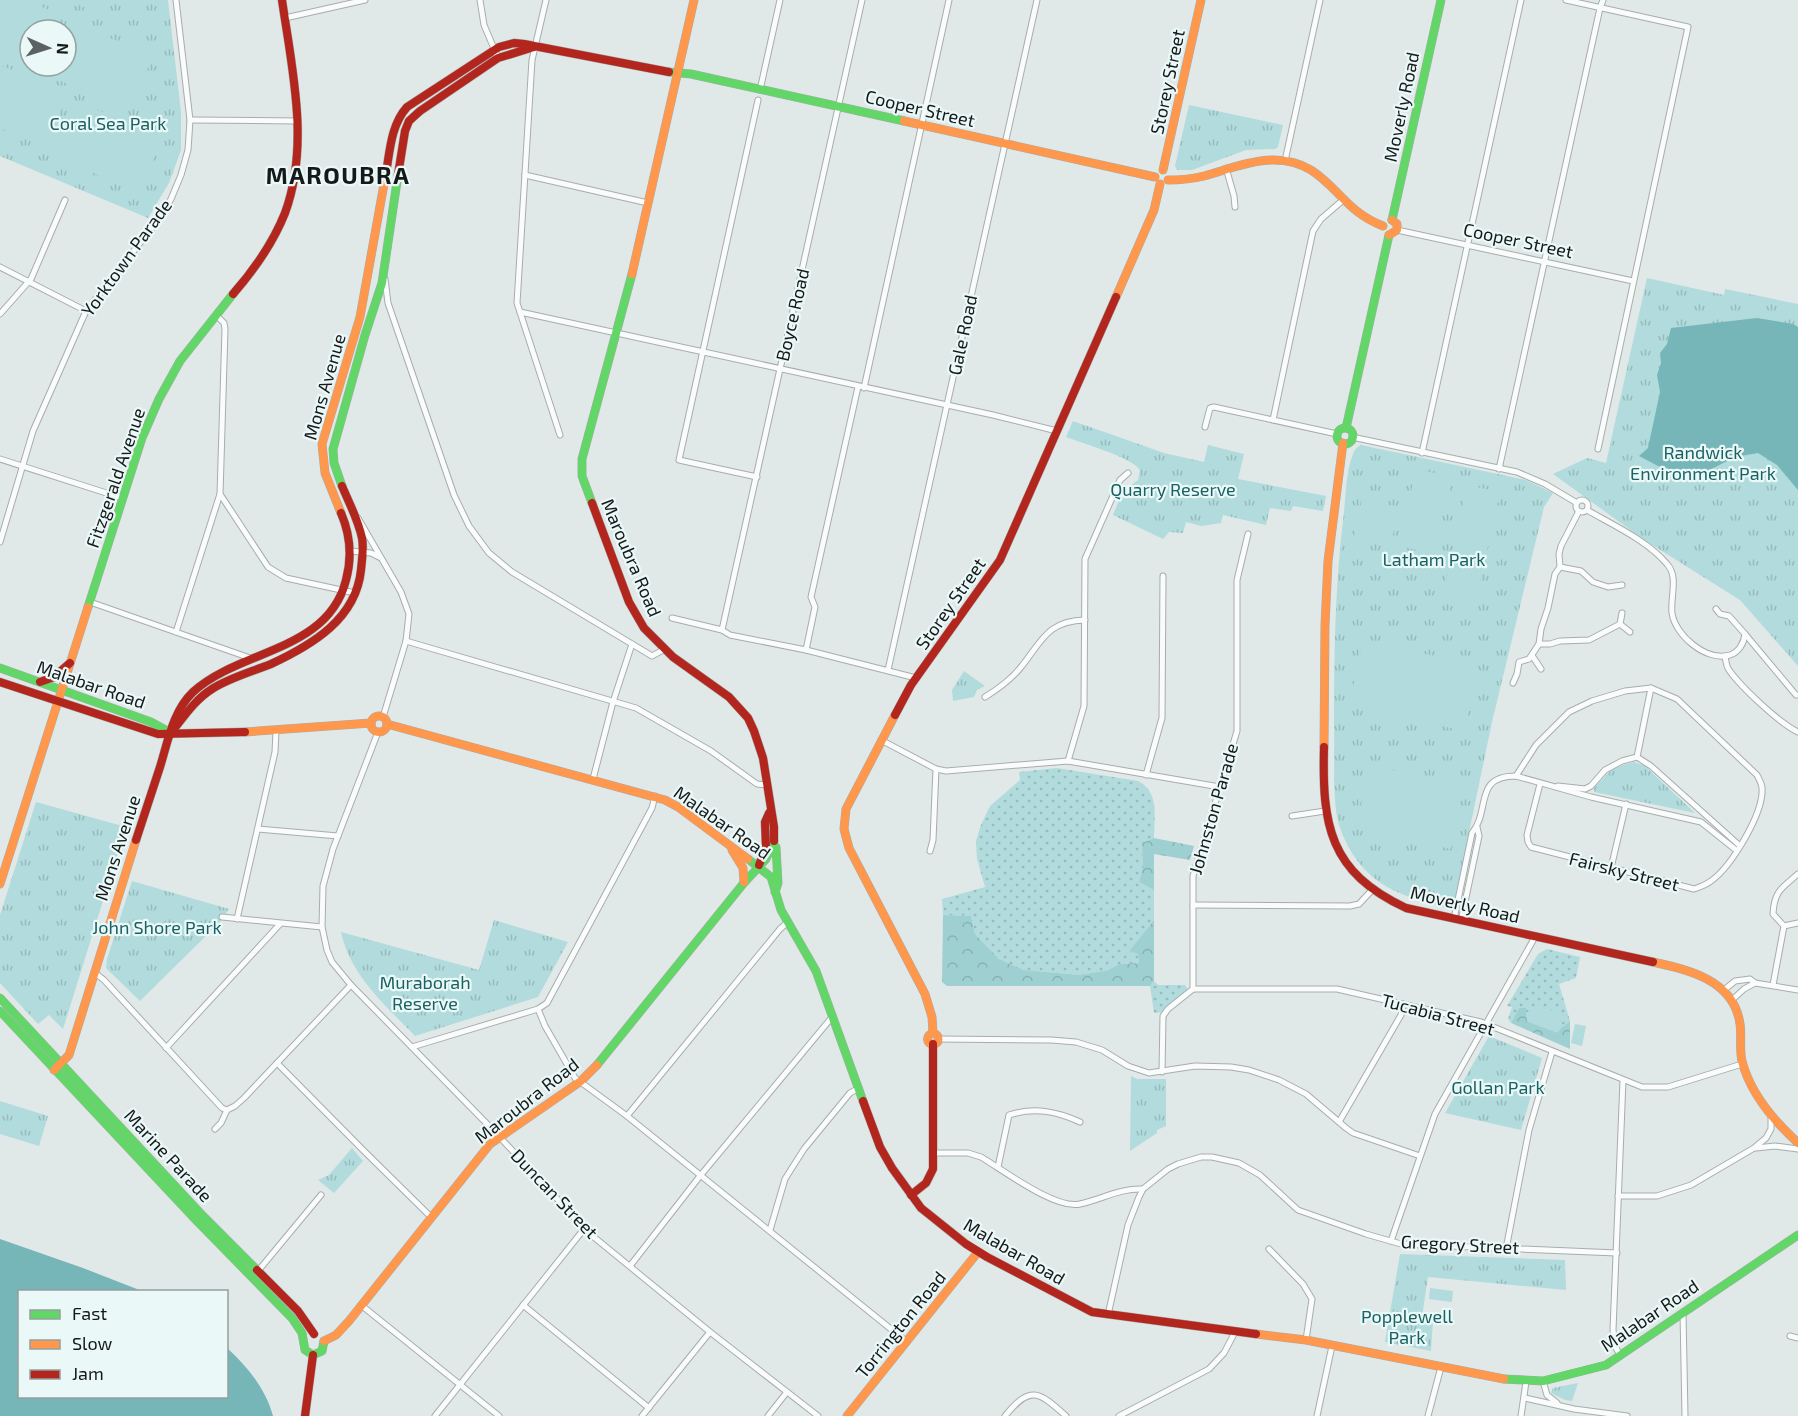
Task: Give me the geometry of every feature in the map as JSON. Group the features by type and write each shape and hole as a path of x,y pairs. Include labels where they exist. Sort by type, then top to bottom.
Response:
{"street":[{"name":"Yorktown Parade","path":"0,542 39,415 86,311 159,219 171,199 185,162 190,120 176,0"},
{"name":"Fitzgerald Avenue","path":"0,884 4,857 62,691 142,438 181,358 254,266 273,238 282,218 295,166 298,121 282,0"},
{"path":"285,18 365,0"},
{"path":"480,0 484,25 498,57"},
{"path":"546,0 534,47 517,303 560,435"},
{"name":"Maroubra Road","path":"324,1341 336,1335 490,1144 581,1081 601,1060 743,884 768,859 775,839 773,820 769,813 768,785 761,747 743,712 730,697 663,650 642,626 634,611 582,476 584,451 631,279 694,0"},
{"path":"760,90 780,0"},
{"name":"Boyce Road","path":"722,630 862,0"},
{"path":"806,650 814,606 811,597 922,125 949,0"},
{"name":"Gale Road","path":"888,670 1037,0"},
{"name":"Storey Street","path":"1163,171 1201,0"},
{"path":"1285,161 1320,0"},
{"name":"Moverly Road","path":"1392,220 1441,0"},
{"path":"1422,453 1521,0"},
{"path":"1566,0 1688,27 1598,449"},
{"path":"1499,469 1603,0"},
{"name":"Mons Avenue","path":"54,1070 69,1055 178,712 192,693 211,680 310,633 330,614 343,590 350,551 344,520 323,470 322,444 360,317 394,128 399,116 406,107 505,44 524,42 534,47 664,72 679,72"},
{"name":"Mons Avenue","path":"171,733 195,703 214,688 294,654 318,640 338,622 355,593 363,553 361,532 338,480 333,448 382,283 405,131 409,121 420,111 498,57 534,47"},
{"name":"Cooper Street","path":"679,72 1155,177"},
{"path":"757,477 679,460 758,100"},
{"path":"190,120 298,121"},
{"path":"1168,180 1168,174 1163,171 1156,172 1155,181 1164,184 1168,180 1207,176 1259,159 1285,161 1316,173 1360,216 1383,226 1389,234 1397,230 1397,224 1392,220 1387,220 1383,226"},
{"path":"1227,168 1234,196 1234,207"},
{"path":"525,175 648,202"},
{"name":"Storey Street","path":"911,1195 931,1177 935,1039 932,1017 925,994 849,848 844,829 844,818 849,802 916,678 995,569 1154,210 1160,184"},
{"path":"0,314 29,281 65,200"},
{"path":"1273,420 1313,231 1321,219 1343,200"},
{"name":"Cooper Street","path":"1397,230 1633,281"},
{"path":"1346,428 1389,234"},
{"path":"385,265 385,288 388,303 447,475 469,526 489,553 512,572 652,656 663,650"},
{"path":"0,267 86,311"},
{"path":"520,312 1058,431"},
{"path":"176,632 220,494 225,329 224,323 216,315"},
{"path":"1205,428 1212,407 1337,434"},
{"path":"1337,434 1346,428"},
{"path":"1346,428 1352,437"},
{"path":"1337,434 1339,441 1343,443 1348,443 1352,437"},
{"path":"1352,437 1517,472 1555,489 1577,503"},
{"name":"Moverly Road","path":"1343,443 1331,529 1324,625 1325,811 1332,837 1344,859 1359,879 1372,890 1406,908 1690,970 1708,978 1724,990 1732,1000 1738,1016 1742,1064 1750,1083 1771,1113 1798,1143"},
{"path":"0,459 122,498"},
{"path":"1068,761 1084,706 1085,559 1120,480 1128,473"},
{"path":"220,494 268,567 286,578 355,593"},
{"path":"1577,503 1581,500 1586,501 1587,510"},
{"path":"1577,503 1576,507 1579,512"},
{"path":"351,506 407,605 409,621 406,640 385,721 385,730 378,732 372,729 371,723 376,717 385,721"},
{"path":"1579,512 1587,510"},
{"path":"1587,510 1638,540 1666,562 1673,575 1671,611 1678,628 1689,640 1707,654 1725,656 1739,649 1744,642 1745,634"},
{"path":"1513,682 1519,662 1533,657 1539,644 1555,574 1560,567 1561,546 1579,512"},
{"name":"Johnston Parade","path":"1193,988 1193,876 1237,731 1238,580 1248,534"},
{"path":"350,551 376,555 380,558"},
{"path":"1560,567 1581,571 1593,582 1608,587 1622,585"},
{"path":"1146,775 1162,718 1163,576"},
{"path":"90,602 254,659"},
{"path":"1715,620 1718,612 1729,616 1797,695 1793,702"},
{"path":"1620,624 1622,614"},
{"path":"672,618 722,630 730,635 806,650 916,678"},
{"path":"986,697 1007,682 1052,628 1063,622 1084,620"},
{"path":"1539,644 1589,640 1620,624"},
{"path":"1620,624 1630,632"},
{"path":"406,640 636,708 711,751 757,784 768,785"},
{"path":"593,779 613,702 632,644"},
{"path":"1725,656 1728,670 1789,727 1798,732"},
{"path":"1533,657 1541,669"},
{"path":"38,682 54,677 71,662"},
{"name":"Malabar Road","path":"0,668 162,726 171,733"},
{"name":"Malabar Road","path":"0,682 158,734 276,731 371,723"},
{"path":"1516,776 1536,745 1569,712 1592,700 1625,691 1651,688 1637,757"},
{"name":"Fairsky Street","path":"1542,785 1527,835 1531,848 1694,889 1712,880 1738,847 1760,807 1762,787 1757,775 1677,699 1651,688"},
{"name":"Malabar Road","path":"385,721 655,796 678,807 771,877 774,894 816,971 860,1088 875,1137 892,1168 911,1195 928,1216 978,1252 1078,1306 1108,1315 1306,1340 1507,1380 1543,1381 1600,1367 1798,1235"},
{"path":"237,919 275,752 276,731"},
{"name":"Duncan Street","path":"378,732 325,874 322,927 332,962 351,985 499,1137 584,1229 710,1332 818,1416"},
{"path":"881,740 936,769 956,772 1068,761 1220,788"},
{"path":"1542,785 1585,789 1591,786 1605,770 1622,761 1637,757 1651,766 1738,847"},
{"path":"930,851 933,840 936,769"},
{"path":"1458,920 1479,837 1477,827 1486,792 1493,780 1506,776 1516,776 1542,785 1701,822 1738,847"},
{"path":"412,1047 538,1009 547,1003 652,808 655,796"},
{"path":"1611,868 1626,804"},
{"path":"1292,816 1325,811"},
{"path":"758,867 766,846 765,822 769,813"},
{"path":"258,829 338,836"},
{"path":"774,894 778,883 775,839"},
{"path":"728,844 744,867 743,884"},
{"path":"1784,927 1773,914 1773,903 1782,887 1798,874"},
{"path":"1193,905 1350,906 1359,904 1372,890"},
{"path":"222,917 322,927"},
{"path":"627,1116 782,926 788,922"},
{"path":"1784,927 1798,923"},
{"path":"166,1048 280,924"},
{"path":"1773,986 1784,927"},
{"path":"1391,1241 1439,1106 1536,937"},
{"path":"95,973 222,1108 227,1110"},
{"path":"1724,990 1735,981 1750,979 1755,983 1798,990"},
{"path":"1732,1000 1743,989 1755,983"},
{"path":"215,1129 221,1123 227,1110 235,1106 278,1063 351,985"},
{"path":"1162,1072 1163,1016 1193,988"},
{"name":"Tucabia Street","path":"1193,988 1329,988 1403,1004 1485,1024 1642,1087 1668,1087 1742,1064"},
{"name":"Marine Parade","path":"0,998 203,1216 298,1311 314,1334"},
{"path":"1339,1122 1401,1014 1403,1004"},
{"path":"538,1009 545,1026 574,1075 907,1342"},
{"name":"Marine Parade","path":"0,1011 218,1243 292,1318 302,1333 304,1341"},
{"path":"630,1266 700,1176 833,1016"},
{"path":"935,1039 1076,1042 1102,1050 1142,1072 1162,1072 1204,1066 1249,1070 1292,1086 1306,1094 1353,1133 1420,1156"},
{"path":"1506,1249 1529,1130 1552,1052"},
{"path":"278,1063 431,1217"},
{"path":"1620,1355 1616,1348 1613,1330 1623,1080"},
{"path":"770,1230 785,1179 804,1149 850,1093 860,1088"},
{"path":"998,1167 1006,1112 1049,1110 1080,1122"},
{"path":"1618,1196 1656,1196 1683,1188 1754,1148 1766,1138 1771,1129 1771,1113"},
{"path":"1754,1148 1775,1146 1798,1149"},
{"path":"933,1153 974,1154 1061,1203 1080,1204 1128,1189 1143,1189"},
{"name":"Gregory Street","path":"1108,1315 1128,1225 1143,1189 1159,1175 1178,1164 1201,1157 1226,1159 1249,1167 1299,1210 1401,1244 1617,1253"},
{"path":"258,1271 321,1195"},
{"path":"435,1416 584,1229"},
{"path":"1269,1249 1303,1284 1312,1299 1306,1340"},
{"name":"Torrington Road","path":"847,1416 978,1252"},
{"path":"361,1305 499,1416"},
{"path":"523,1305 649,1408"},
{"path":"1683,1311 1685,1416"},
{"path":"642,1416 710,1332"},
{"path":"1119,1416 1209,1369 1224,1353 1235,1332"},
{"path":"314,1334 320,1336 324,1341 322,1351 313,1355 305,1350 304,1341 308,1336 314,1334"},
{"path":"1791,1336 1798,1338"},
{"path":"1317,1416 1332,1346"},
{"path":"305,1416 313,1355"},
{"path":"1428,1416 1441,1367"},
{"path":"1543,1381 1547,1395 1561,1405"},
{"path":"1521,1416 1526,1382"},
{"path":"768,1416 787,1392"},
{"path":"1005,1416 1024,1397 1033,1394 1043,1396 1066,1416"},
{"path":"1525,1398 1628,1416"}],"green space":[{"name":"Coral Sea Park","path":"0,0 168,0 181,112 181,150 169,183 148,218 0,156"},
{"path":"0,0 25,0 62,15 61,18 18,18 18,60 0,52"},
{"path":"67,0 107,0 100,14"},
{"path":"123,5 145,8 143,21 122,18"},
{"path":"78,24 153,56 129,111 54,78 78,78"},
{"path":"0,65 18,72 18,78 32,78 68,93 46,147 0,128"},
{"path":"73,100 162,136 139,192 50,155"},
{"path":"1189,105 1283,125 1278,147 1246,150 1192,170 1177,170 1175,166"},
{"name":"Randwick Environment Park","path":"1647,278 1724,295 1725,289 1798,304 1798,666 1740,600 1643,539 1553,474 1587,458 1606,463"},
{"name":"Quarry Reserve","path":"1073,421 1164,453 1204,462 1208,445 1244,454 1238,479 1326,496 1323,511 1293,506 1291,511 1270,508 1266,525 1223,515 1221,523 1201,526 1186,522 1183,533 1169,532 1163,539 1113,515 1123,491 1138,480 1140,470 1117,455 1066,437"},
{"name":"Latham Park","path":"1361,445 1526,480 1553,493 1544,507 1492,722 1453,909 1403,894 1376,879 1353,855 1338,821 1334,773 1337,592 1348,475 1354,452"},
{"path":"1416,469 1453,477 1445,513 1408,505"},
{"path":"1467,485 1500,492 1476,601 1443,594"},
{"path":"1362,499 1399,507 1391,544 1354,536"},
{"path":"1407,509 1443,517 1435,554 1399,546"},
{"path":"1363,641 1478,665 1465,731 1349,707"},
{"path":"964,671 985,686 977,690 974,697 953,701 952,690"},
{"path":"1634,762 1645,766 1695,813 1594,792 1594,788 1613,768"},
{"path":"1369,765 1464,785 1451,849 1356,829"},
{"path":"1057,768 1138,781 1150,792 1153,799 1154,838 1142,843 1143,867 1139,882 1154,890 1154,920 1129,951 1138,954 1139,963 1119,964 1108,970 1080,975 1024,970 999,959 975,934 971,916 943,915 942,899 985,887 977,859 976,841 990,806 1020,780 1019,772"},
{"path":"36,802 126,827 63,1029 49,1015 38,1024 0,983 0,915"},
{"path":"1154,838 1194,846 1190,860 1154,854 1154,890 1139,882 1143,867 1142,843"},
{"name":"John Shore Park","path":"132,881 229,909 220,922 140,1001 106,968"},
{"path":"943,915 971,916 975,934 999,959 1024,970 1080,975 1108,970 1119,964 1139,963 1138,954 1129,951 1154,920 1154,981 1150,986 947,986 942,982"},
{"name":"Muraborah Reserve","path":"494,920 568,942 538,997 415,1036 370,989 352,962 341,932 479,970"},
{"path":"1547,949 1580,957 1576,978 1559,984 1570,1021 1556,1032 1527,1021 1526,1009 1519,1008 1511,1023 1508,1019 1512,1007 1507,1006 1538,954"},
{"path":"1154,981 1158,985 1185,985 1189,991 1165,1012 1154,1013 1150,986"},
{"path":"1536,1004 1565,1016 1558,1033 1529,1022"},
{"path":"1519,1008 1526,1008 1527,1021 1556,1032 1570,1021 1570,1049 1511,1023"},
{"path":"1575,1024 1586,1026 1582,1046 1571,1043"},
{"name":"Gollan Park","path":"1489,1036 1542,1058 1521,1130 1445,1113"},
{"path":"1131,1076 1137,1079 1166,1079 1166,1126 1157,1130 1157,1133 1130,1151"},
{"path":"0,1101 48,1116 39,1146 0,1134"},
{"path":"352,1148 363,1161 334,1193 318,1180 329,1175"},
{"name":"Popplewell Park","path":"1400,1254 1565,1260 1566,1290 1428,1277 1422,1317 1433,1320 1431,1351 1385,1342"},
{"path":"1430,1288 1453,1291 1452,1302 1429,1299"},
{"path":"1578,1383 1572,1401 1551,1393 1553,1388"}],"shaded area":[{"path":"1757,318 1793,324 1798,327 1798,490 1777,465 1758,453 1735,457 1702,474 1687,474 1658,466 1639,456 1648,448 1660,392 1657,375 1661,363 1660,353 1667,344 1671,328"},
{"path":"0,1239 139,1290 18,1290 18,1398 228,1398 228,1349 255,1379 266,1397 273,1416 0,1416"}],"traffic: fast":[{"path":"1392,220 1441,0"},
{"path":"669,72 691,74 904,121"},
{"path":"342,486 334,463 333,449 382,283 398,175"},
{"path":"1346,428 1389,235"},
{"path":"592,503 582,476 582,459 632,274"},
{"path":"88,607 142,438 159,399 180,361 233,294"},
{"path":"1345,428 1353,436 1345,444 1337,436 1345,428"},
{"path":"0,668 151,722 171,733"},
{"path":"597,1065 743,884 766,859 774,841"},
{"path":"775,892 778,883 776,847"},
{"path":"748,859 771,877 781,910 816,971 863,1101"},
{"path":"0,998 203,1216 257,1270"},
{"path":"0,1011 195,1219 292,1318 302,1333 305,1350 313,1355"},
{"path":"1504,1379 1543,1381 1606,1365 1798,1235"},
{"path":"313,1355 322,1351 324,1341"}],"traffic: slow":[{"path":"632,274 694,0"},
{"path":"1163,170 1201,0"},
{"path":"904,121 1155,177"},
{"path":"1168,180 1199,177 1258,161 1285,161 1311,170 1352,207 1383,226"},
{"path":"341,513 325,473 322,444 360,317 386,173"},
{"path":"1116,297 1154,210 1160,184"},
{"path":"1389,235 1397,230 1397,224 1392,220"},
{"path":"1324,747 1328,561 1343,443"},
{"path":"0,884 88,607"},
{"path":"895,715 846,809 844,829 849,848 925,994 932,1017 933,1033"},
{"path":"376,716 382,716 387,724 385,730 376,732 371,727 371,721 376,716"},
{"path":"245,732 371,723"},
{"path":"387,724 665,800 678,807 748,859"},
{"path":"54,1070 69,1055 136,840"},
{"path":"732,850 743,868 744,882"},
{"path":"1653,962 1695,974 1719,987 1729,997 1736,1009 1740,1024 1741,1056 1751,1084 1772,1116 1798,1143"},
{"path":"933,1034 937,1035 938,1039 937,1043 933,1044 929,1043 928,1039 929,1035 933,1034"},
{"path":"324,1341 336,1335 349,1321 490,1144 581,1081 597,1065"},
{"path":"847,1416 978,1252"},
{"path":"1256,1334 1306,1340 1504,1379"}],"traffic: jam":[{"path":"233,294 256,266 275,235 285,213 292,187 298,134 297,107 282,0"},
{"path":"386,173 394,130 407,107 499,47 514,43 524,44 669,72"},
{"path":"398,175 405,131 409,121 420,111 498,58 534,47"},
{"path":"895,715 911,685 1000,560 1116,297"},
{"path":"174,729 206,693 302,648 330,628 351,603 361,570 363,542 356,518 342,486"},
{"path":"592,503 629,602 644,628 673,657 729,697 748,718 763,758 774,827 774,841"},
{"path":"136,840 172,727 186,700 212,678 302,636 321,622 336,604 346,580 349,563 348,538 341,513"},
{"path":"40,682 54,677 70,663"},
{"path":"0,682 158,734 245,732"},
{"path":"1324,747 1325,800 1335,843 1346,862 1360,879 1380,894 1406,908 1653,962"},
{"path":"759,865 766,847 765,822 769,813"},
{"path":"911,1195 926,1183 933,1169 933,1044"},
{"path":"863,1101 880,1147 921,1208 966,1244 987,1257 1092,1312 1256,1334"},
{"path":"257,1270 298,1311 314,1334"},
{"path":"305,1416 313,1355"}],"district":[{"name":"MAROUBRA","path":"338,176"}]}
